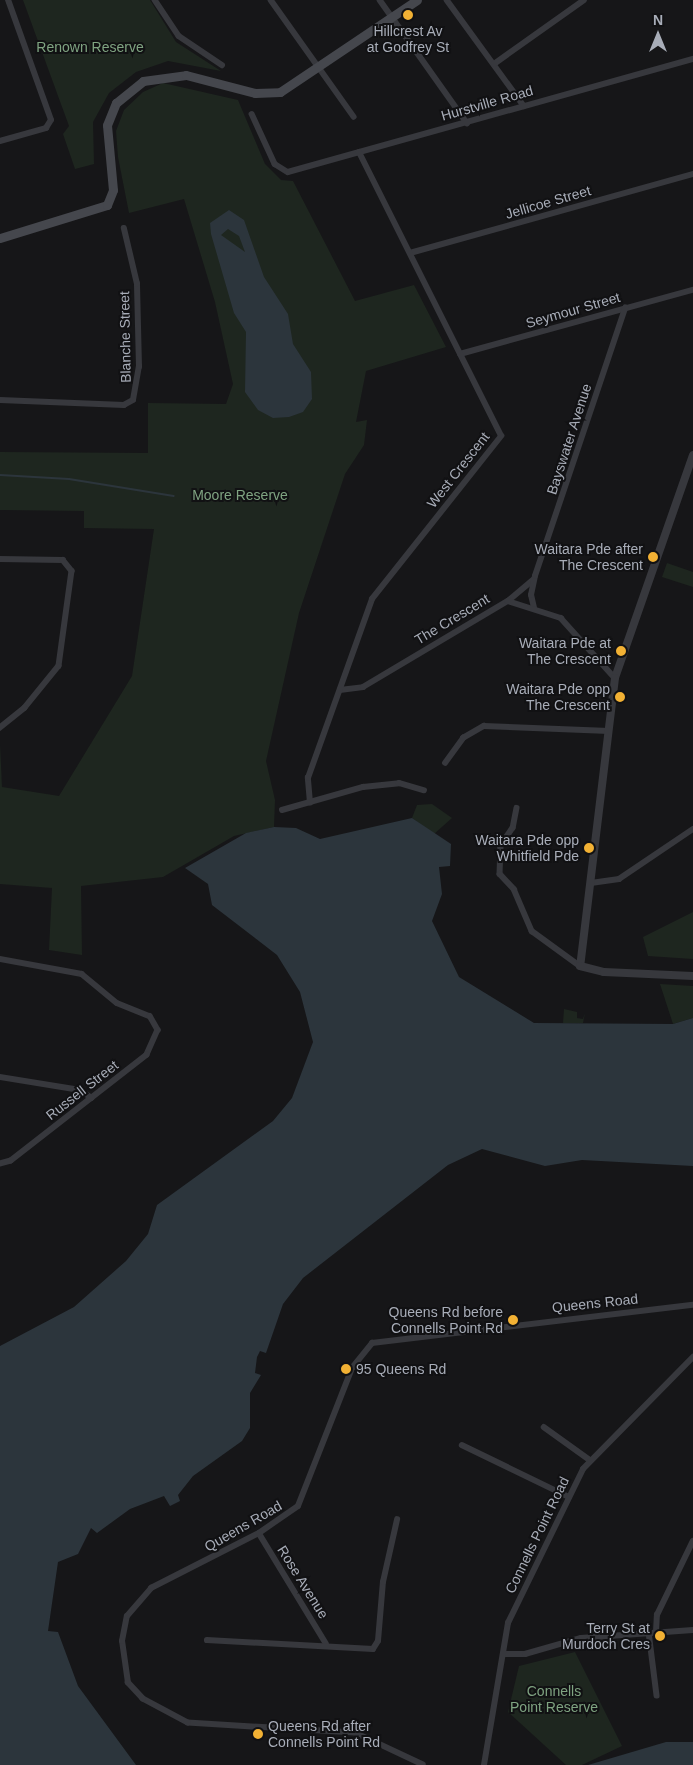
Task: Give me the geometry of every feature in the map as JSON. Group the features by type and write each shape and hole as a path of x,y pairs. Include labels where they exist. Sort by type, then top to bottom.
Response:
{"main road":[{"path":"0,238 99,211 110,203 113,190 107,125 116,103 132,87 155,77 186,75 274,93 293,88 417,0"}],"street":[{"path":"0,141 46,128 51,120 8,0"},
{"path":"156,0 179,36 222,65"},
{"path":"271,0 354,118"},
{"path":"380,0 467,122"},
{"path":"447,0 524,106"},
{"path":"494,64 584,0"},
{"name":"Hurstville Road","path":"252,114 274,164 288,172 693,59"},
{"name":"West Crescent","path":"310,803 308,778 372,599 500,439 499,428 359,153"},
{"name":"Jellicoe Street","path":"410,253 693,174"},
{"name":"Blanche Street","path":"0,400 124,405 133,400 139,367 137,284 124,229"},
{"name":"Seymour Street","path":"460,354 693,290"},
{"name":"Bayswater Avenue","path":"534,608 531,596 535,576 625,308"},
{"path":"580,966 616,678 693,455"},
{"path":"0,559 63,560 72,571 59,666 25,708 0,728"},
{"name":"Bayswater Avenue","path":"508,600 535,576"},
{"name":"The Crescent","path":"340,690 363,687 508,600 534,608 564,621 616,678"},
{"path":"445,763 463,738 484,726 609,731"},
{"path":"282,810 384,784 408,784 424,790"},
{"path":"517,808 513,828 501,846 500,874 514,889 532,931 580,966 604,972 693,976"},
{"path":"591,883 619,879 693,829"},
{"name":"Russell Street","path":"0,960 82,974 117,1003 154,1020 158,1035 151,1051 12,1161 0,1164"},
{"path":"0,1077 80,1090 92,1098"},
{"name":"Queens Road","path":"423,1765 355,1733 193,1725 143,1699 128,1683 123,1632 137,1601 152,1588 259,1533 298,1506 352,1368 372,1343 693,1305"},
{"name":"Connells Point Road","path":"484,1765 510,1618 569,1497 590,1460 693,1357"},
{"path":"544,1427 590,1460"},
{"path":"462,1444 569,1497"},
{"path":"206,1640 326,1643 330,1648 359,1651 376,1646 397,1520"},
{"name":"Rose Avenue","path":"259,1533 326,1643"},
{"path":"656,1632 656,1615 693,1542"},
{"path":"503,1654 525,1654 581,1638 693,1630"},
{"path":"648,1632 657,1695"}],"green space":[{"name":"Renown Reserve","path":"23,0 150,0 176,42 221,71 168,61 136,72 109,93 93,122 94,164 75,169 63,134 69,126"},
{"name":"Moore Reserve","path":"163,83 238,100 265,164 281,180 293,181 355,301 414,285 446,347 366,371 356,422 367,420 364,445 345,474 299,613 266,761 275,800 274,827 234,836 163,877 81,886 82,955 49,950 52,888 0,884 0,744 2,787 59,796 132,676 154,529 84,528 84,511 0,510 0,452 148,453 148,403 226,404 233,384 215,302 184,199 129,213 118,157 116,131 124,110 143,92"},
{"path":"667,563 693,572 693,587 662,577"},
{"path":"432,804 452,818 434,834 412,818 417,805"},
{"path":"693,912 693,959 648,956 643,937"},
{"path":"660,984 693,986 693,1018 673,1024"},
{"path":"564,1009 577,1012 577,1018 583,1019 585,1013 583,1023 563,1023"},
{"name":"Connells Point Reserve","path":"575,1652 622,1746 582,1765 566,1765 508,1712 519,1666"}],"shaded area":[{"path":"229,210 244,220 264,277 288,314 293,344 311,372 312,399 303,412 289,417 273,418 258,410 245,392 246,332 234,313 211,234 210,223","holes":["228,229 239,236 245,252 221,235"]},
{"path":"412,818 451,844 450,866 439,867 442,894 432,921 459,977 534,1023 673,1024 693,1018 693,1166 582,1160 545,1166 482,1149 448,1165 303,1278 283,1304 266,1353 260,1351 257,1357 255,1373 261,1375 250,1393 250,1428 242,1441 193,1476 178,1495 180,1501 170,1506 164,1496 130,1509 97,1533 91,1528 78,1554 58,1562 48,1631 58,1632 78,1686 136,1765 0,1765 0,1346 74,1307 126,1261 148,1234 157,1205 273,1121 292,1098 313,1042 300,992 277,955 212,905 208,884 185,868 246,833 274,827 296,828 320,839"},
{"path":"666,1742 693,1742 693,1765 588,1765"}],"waterway":[{"path":"0,475 69,479 174,496"}],"place":[{"name":"Hillcrest Av at Godfrey St","path":"408,15"},
{"name":"Waitara Pde after The Crescent","path":"653,557"},
{"name":"Waitara Pde at The Crescent","path":"621,651"},
{"name":"Waitara Pde opp The Crescent","path":"620,697"},
{"name":"Waitara Pde opp Whitfield Pde","path":"589,848"},
{"name":"Queens Rd before Connells Point Rd","path":"513,1320"},
{"name":"95 Queens Rd","path":"346,1369"},
{"name":"Terry St at Murdoch Cres","path":"660,1636"},
{"name":"Queens Rd after Connells Point Rd","path":"258,1734"}]}
